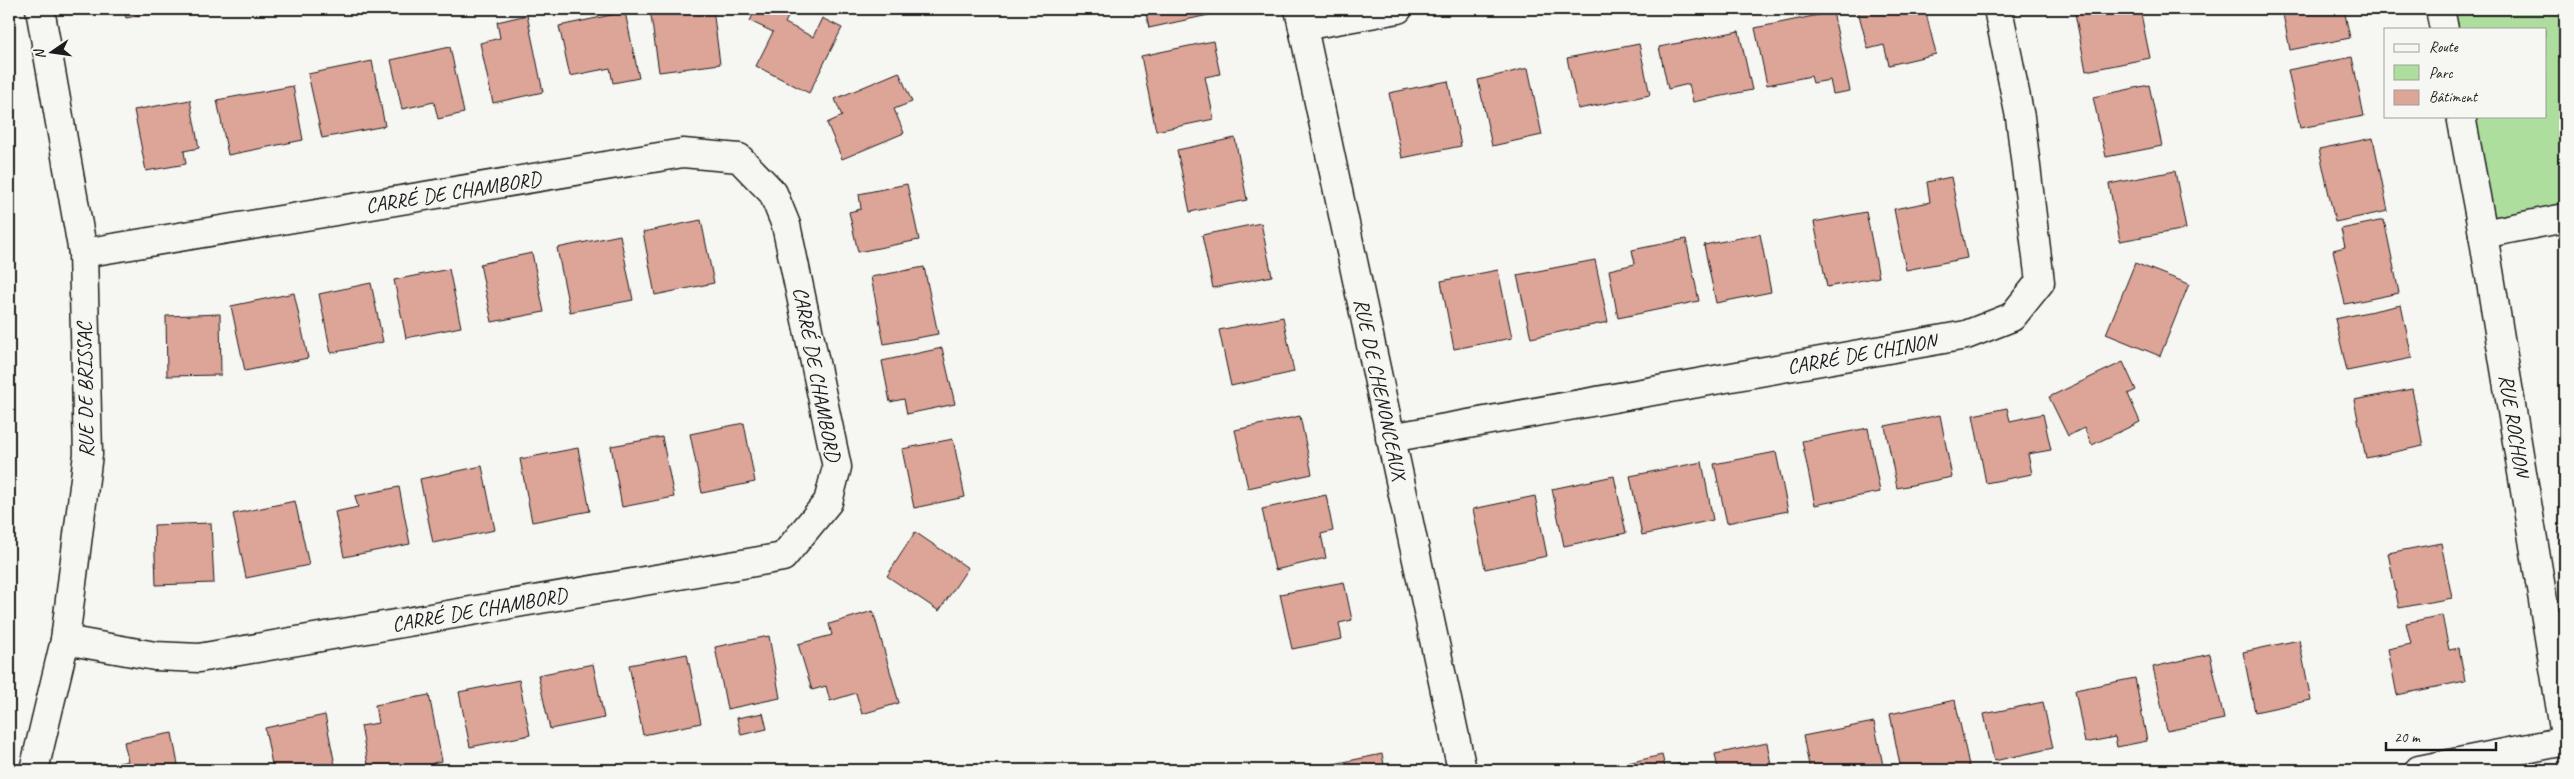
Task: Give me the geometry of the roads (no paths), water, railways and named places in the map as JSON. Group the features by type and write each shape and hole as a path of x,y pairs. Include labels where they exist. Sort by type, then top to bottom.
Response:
{"street":[{"name":"RUE DE BRISSAC","path":"34,770 65,640 88,454 83,253 40,9"},
{"path":"1301,17 1398,9"},
{"name":"CARRÉ DE CHINON","path":"1390,438 1966,335 2012,317 2040,282 2020,117 1998,9"},
{"path":"2440,9 2444,28"},
{"name":"RUE DE CHENONCEAUX","path":"1301,17 1462,770"},
{"name":"RUE ROCHON","path":"2461,118 2483,234 2565,735"},
{"name":"CARRÉ DE CHAMBORD","path":"65,640 154,656 199,658 783,556 828,502 837,466 786,225 773,194 739,158 683,153 83,253"},
{"path":"2483,234 2565,218"},
{"path":"2419,770 2565,741"}]}
